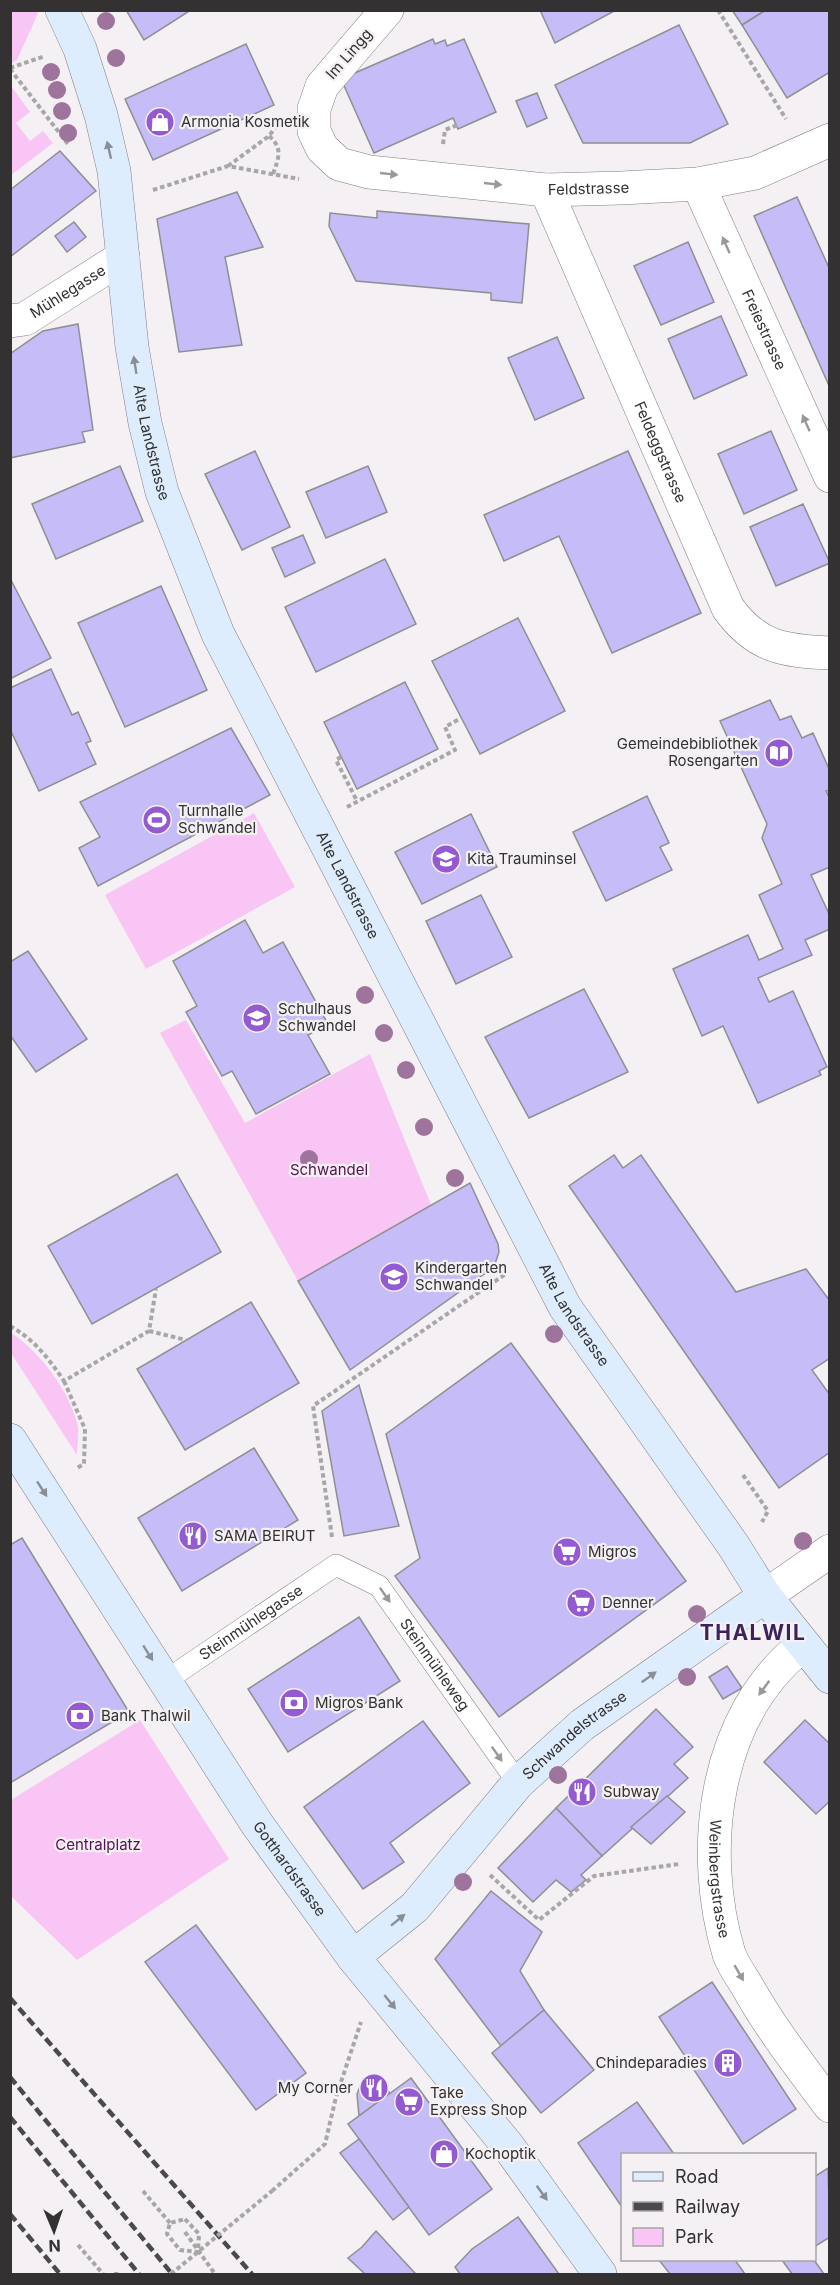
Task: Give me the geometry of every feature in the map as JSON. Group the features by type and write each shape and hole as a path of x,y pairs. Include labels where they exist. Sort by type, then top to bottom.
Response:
{"street":[{"name":"Alte Landstrasse","path":"62,10 80,48 101,115 114,171 132,347 145,423 162,492 218,634 565,1307 733,1545 765,1596 830,1677"},
{"name":"Im Lingg","path":"339,164 322,148 314,131 314,109 322,86 387,10"},
{"name":"Feldstrasse","path":"339,164 369,171 546,190 698,184 755,173 830,140"},
{"name":"Freiestrasse","path":"698,184 830,476"},
{"name":"Feldeggstrasse","path":"546,190 728,608 742,628 760,640 782,649 830,652"},
{"name":"Mühlegasse","path":"10,321 25,319 123,257"},
{"name":"Gotthardstrasse","path":"10,1440 257,1824 353,1957 508,2146 600,2274"},
{"name":"Schwandelstrasse","path":"353,1957 415,1907 518,1784 582,1725 830,1551"},
{"name":"Weinbergstrasse","path":"803,1645 784,1660 757,1696 730,1750 717,1802 714,1859 719,1904 730,1956 762,2013 830,2106"}],"lane":[{"name":"Steinmühlegasse","path":"165,1681 336,1565"},
{"name":"Steinmühleweg","path":"336,1565 379,1586 518,1784"}],"path":[{"path":"718,10 791,128"},
{"path":"48,55 10,69 70,145 78,143"},
{"path":"145,192 228,166 268,136 279,123"},
{"path":"443,148 445,130 457,125"},
{"path":"268,136 278,145 280,153 273,174"},
{"path":"228,166 304,180"},
{"path":"315,824 455,750 445,727 461,718"},
{"path":"341,757 336,760 357,801"},
{"path":"336,1565 313,1406 512,1269"},
{"path":"149,1332 156,1289"},
{"path":"10,1326 22,1333 48,1357 64,1381 85,1429 84,1464 77,1468"},
{"path":"64,1381 149,1332 186,1340"},
{"path":"743,1475 768,1511 757,1530"},
{"path":"489,1874 539,1920 594,1876 714,1859"},
{"path":"171,2274 325,2144 336,2097 364,2013"},
{"path":"142,2191 170,2223"},
{"path":"170,2223 185,2219 199,2234 198,2252"},
{"path":"170,2223 167,2234 180,2250 198,2252"},
{"path":"190,2239 185,2232 198,2252 215,2274"},
{"path":"78,2245 103,2274"},
{"path":"114,2274 119,2274"}],"green space":[{"path":"11,10 37,11 38,13 17,60 11,63"},
{"path":"11,86 30,112 16,123 30,141 43,131 53,143 11,175"},
{"path":"254,813 295,887 146,969 105,895"},
{"name":"Schwandel","path":"186,1020 245,1123 370,1054 431,1205 298,1281 160,1033"},
{"path":"10,1332 43,1361 61,1386 78,1427 77,1455 11,1353"},
{"name":"Centralplatz","path":"140,1720 229,1859 77,1960 11,1896 11,1800"}],"building":[{"path":"126,10 191,10 144,40"},
{"path":"540,10 616,10 555,43"},
{"path":"732,10 766,10 742,25"},
{"path":"766,10 830,10 830,72 787,98 742,25"},
{"path":"679,25 728,124 690,143 583,143 555,85"},
{"path":"433,39 435,44 445,40 447,46 464,39 496,112 458,129 453,118 374,153 341,79"},
{"path":"246,44 274,105 153,160 125,99"},
{"path":"537,93 547,118 527,127 516,101"},
{"path":"60,151 96,191 10,257 10,190"},
{"path":"237,192 263,247 225,257 242,345 179,352 157,219"},
{"path":"797,197 830,270 830,388 754,216"},
{"path":"377,211 529,224 522,303 491,300 491,293 356,281 329,226 330,213 377,218"},
{"path":"74,222 86,237 67,252 55,236"},
{"path":"688,242 714,302 661,325 634,266"},
{"path":"721,316 747,375 694,399 668,339"},
{"path":"78,324 93,430 82,432 85,442 10,458 10,354 43,331"},
{"path":"557,337 584,398 535,420 508,358"},
{"path":"771,431 797,490 744,514 718,454"},
{"path":"255,451 290,527 242,550 205,474"},
{"path":"628,451 701,613 612,653 559,536 504,561 484,515"},
{"path":"120,466 143,521 56,559 32,504"},
{"path":"368,466 387,512 326,538 306,492"},
{"path":"803,504 830,563 776,586 750,527"},
{"path":"303,535 315,563 285,577 272,548"},
{"path":"385,559 416,624 316,672 285,607"},
{"path":"10,578 51,658 10,679"},
{"path":"161,586 207,690 125,727 78,623"},
{"path":"518,618 565,711 480,754 432,661"},
{"path":"51,669 72,715 78,712 91,741 86,743 96,764 39,791 10,729 10,688"},
{"path":"405,682 438,749 357,789 324,722"},
{"path":"770,700 780,720 791,716 802,738 813,733 830,771 830,790 826,791 830,799 830,867 811,875 830,916 830,929 805,940 812,955 758,978 769,1002 793,991 827,1067 819,1071 821,1075 758,1103 723,1026 702,1036 673,969 748,935 759,960 783,949 759,895 782,884 762,838 767,824 720,721"},
{"name":"Turnhalle Schwandel","path":"231,728 270,795 98,886 79,848 100,837 80,802"},
{"path":"647,796 669,843 660,847 672,870 606,901 573,832"},
{"name":"Kita Trauminsel","path":"471,814 497,867 422,904 395,852"},
{"path":"481,895 512,957 456,984 426,921"},
{"name":"Schulhaus Schwandel","path":"245,920 263,953 283,942 328,1024 308,1035 330,1074 256,1114 232,1071 222,1076 186,1012 197,1006 173,961"},
{"path":"28,951 87,1039 36,1072 10,1035 10,962"},
{"path":"584,989 628,1072 529,1118 485,1037"},
{"path":"614,1155 623,1168 641,1155 736,1292 806,1269 830,1301 830,1358 812,1370 830,1395 830,1452 779,1488 569,1186"},
{"path":"177,1174 221,1252 92,1324 48,1246"},
{"name":"Kindergarten Schwandel","path":"470,1183 498,1244 499,1252 494,1267 350,1370 298,1281"},
{"path":"251,1302 299,1383 185,1450 137,1369"},
{"path":"511,1343 686,1581 499,1717 395,1576 420,1558 386,1434"},
{"path":"359,1385 399,1526 344,1536 322,1411"},
{"path":"254,1448 298,1520 182,1591 138,1518"},
{"path":"22,1538 129,1712 10,1783 10,1545"},
{"path":"359,1617 400,1681 288,1752 248,1689"},
{"path":"727,1666 742,1688 723,1699 709,1677"},
{"path":"656,1709 693,1747 674,1764 688,1778 602,1856 556,1808"},
{"path":"805,1720 830,1744 830,1801 816,1814 764,1762"},
{"path":"423,1721 470,1783 390,1843 404,1862 363,1889 304,1807"},
{"path":"667,1796 685,1812 651,1844 631,1827"},
{"path":"556,1808 602,1856 581,1875 586,1880 571,1892 556,1880 533,1902 498,1868"},
{"path":"491,1891 542,1932 520,1971 544,2010 501,2046 435,1959"},
{"path":"196,1925 306,2073 256,2110 145,1962"},
{"name":"Chindeparadies","path":"712,1982 796,2109 743,2144 659,2017"},
{"path":"544,2010 594,2070 541,2113 492,2053"},
{"path":"370,2075 379,2080 390,2093 359,2116 357,2094 363,2079"},
{"path":"411,2078 492,2189 429,2235 348,2124"},
{"path":"637,2102 673,2153 621,2153 621,2206 578,2143"},
{"path":"359,2139 409,2207 393,2220 340,2153"},
{"path":"828,2168 830,2237 816,2246 816,2176"},
{"path":"518,2217 559,2274 460,2274 455,2267 472,2249"},
{"path":"376,2231 416,2274 365,2274 348,2258"},
{"path":"660,2261 736,2261 745,2274 670,2274"},
{"path":"783,2261 815,2261 824,2274 792,2274"}],"railway":[{"path":"10,1998 252,2274"},
{"path":"10,2077 172,2274"},
{"path":"10,2117 139,2274"},
{"path":"10,2214 60,2274"}],"place":[{"name":"Armonia Kosmetik","path":"160,122"},
{"name":"Gemeindebibliothek Rosengarten","path":"779,753"},
{"name":"Turnhalle Schwandel","path":"157,820"},
{"name":"Kita Trauminsel","path":"446,859"},
{"name":"Schulhaus Schwandel","path":"257,1018"},
{"name":"Kindergarten Schwandel","path":"394,1277"},
{"name":"SAMA BEIRUT","path":"193,1536"},
{"name":"Migros","path":"567,1552"},
{"name":"Denner","path":"581,1603"},
{"name":"Migros Bank","path":"294,1703"},
{"name":"Bank Thalwil","path":"80,1716"},
{"name":"Subway","path":"582,1792"},
{"name":"Chindeparadies","path":"728,2063"},
{"name":"My Corner","path":"374,2088"},
{"name":"Take Express Shop","path":"409,2102"},
{"name":"Kochoptik","path":"444,2154"}],"district":[{"name":"THALWIL","path":"753,1633"}]}
